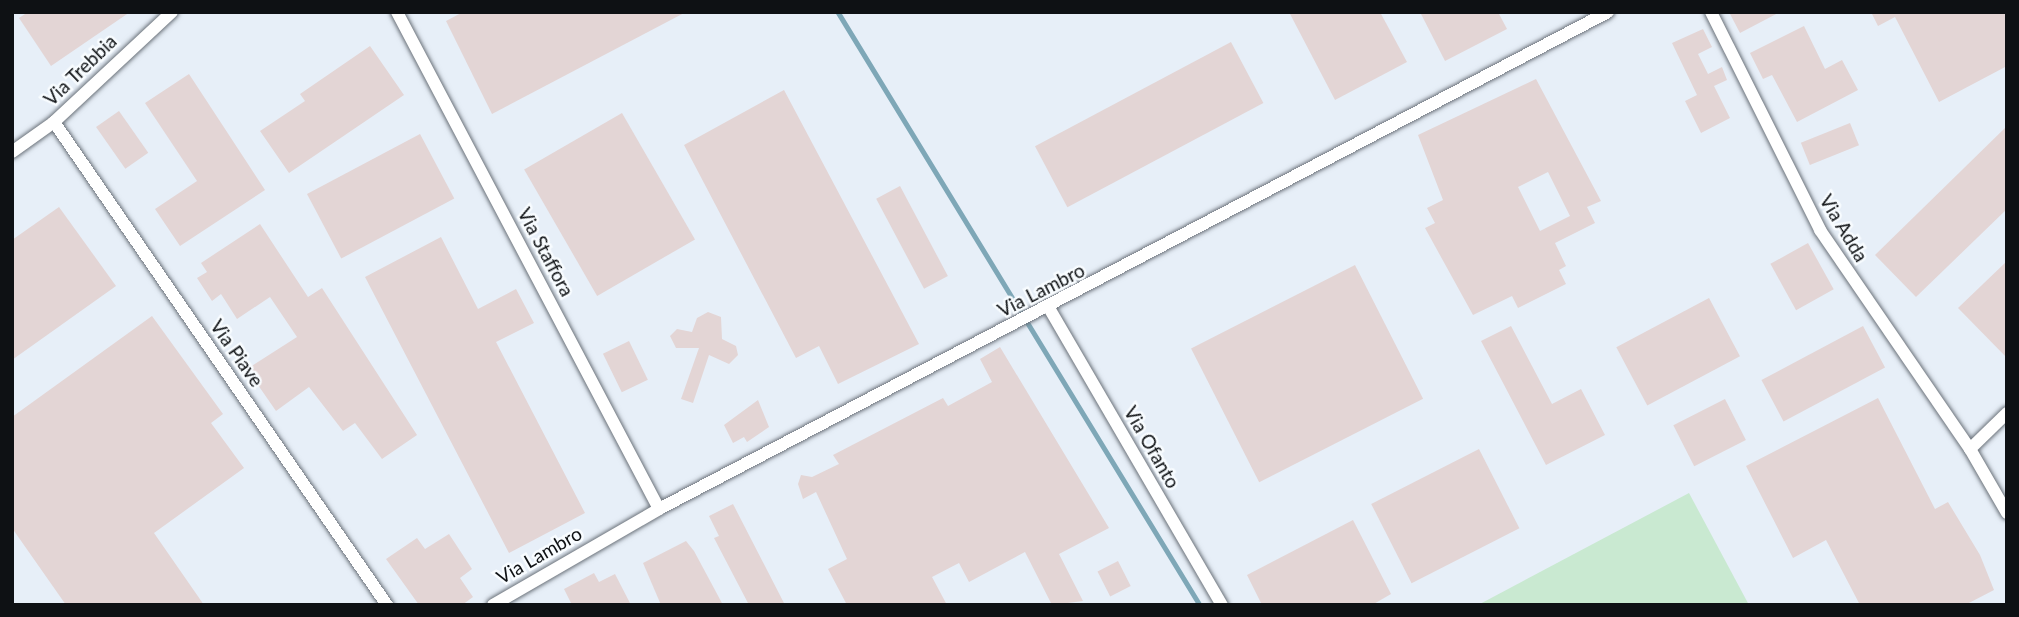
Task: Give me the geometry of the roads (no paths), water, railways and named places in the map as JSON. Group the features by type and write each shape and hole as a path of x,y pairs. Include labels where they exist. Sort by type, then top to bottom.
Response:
{"street":[{"name":"Via Trebbia","path":"12,152 54,122 172,12"},
{"name":"Via Staffora","path":"397,12 659,509"},
{"name":"Via Lambro","path":"494,605 659,509 1015,326 1608,12"},
{"name":"Via Adda","path":"1711,12 1820,230 1970,449 2007,513"},
{"name":"Via Piave","path":"54,122 387,605"},
{"name":"Via Ofanto","path":"1045,310 1222,605"},
{"path":"1970,449 2007,413"}],"waterway":[{"path":"838,12 1200,605"}]}
